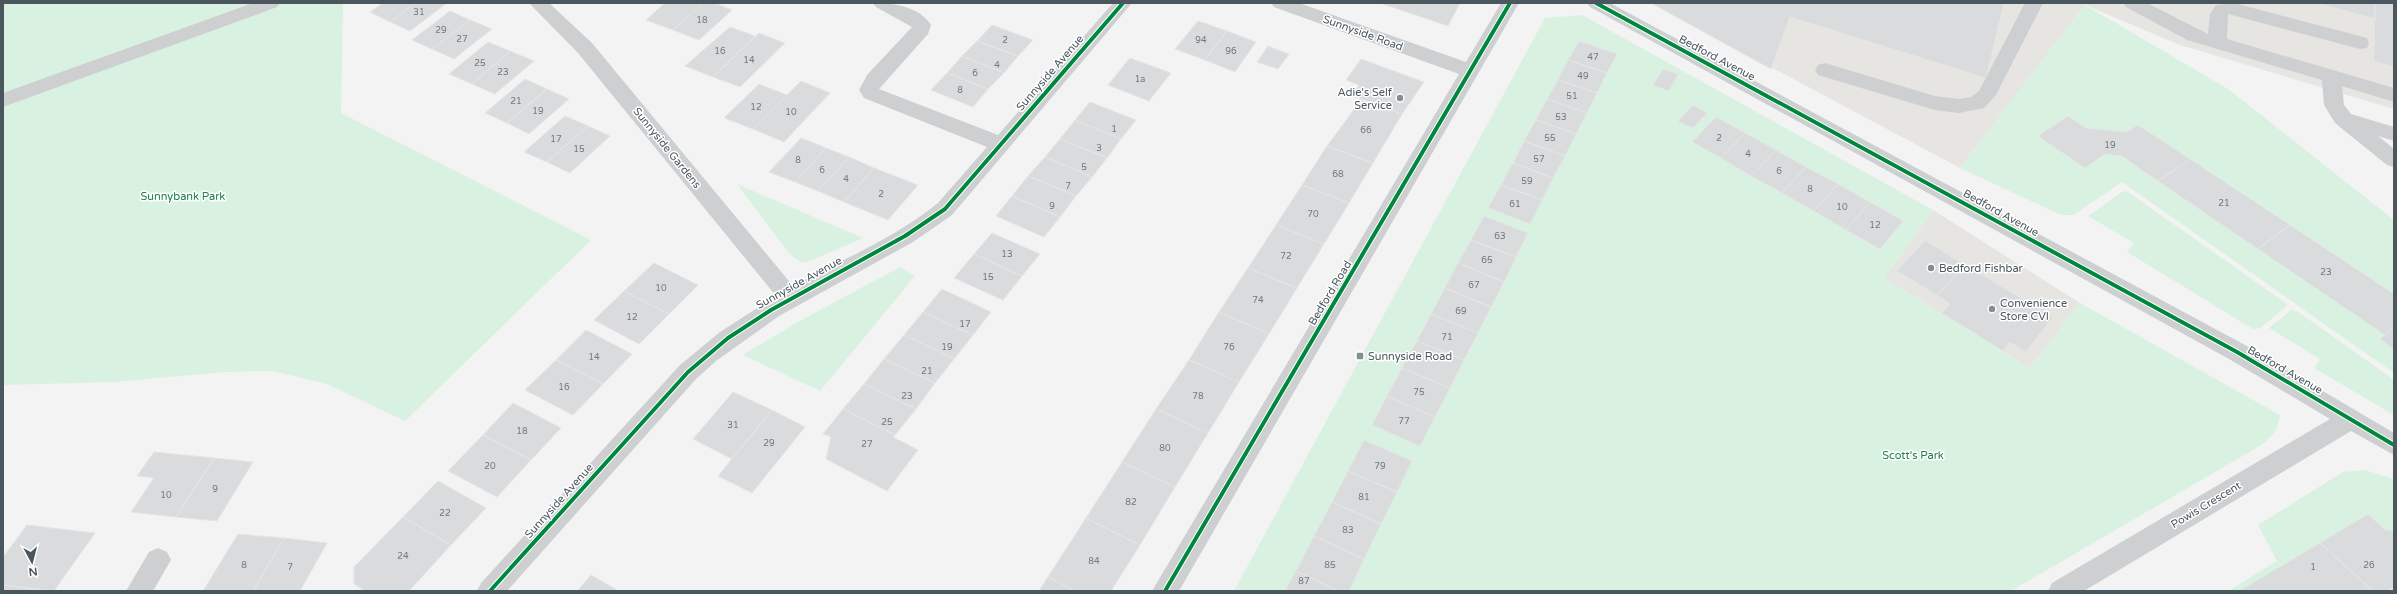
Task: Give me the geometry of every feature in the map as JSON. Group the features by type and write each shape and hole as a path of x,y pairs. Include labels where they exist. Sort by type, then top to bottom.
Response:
{"street":[{"path":"3,100 271,3"},
{"name":"Sunnyside Gardens","path":"538,3 585,48 790,298"},
{"path":"882,3 916,20 922,25 921,30 874,80 869,90 871,93 1001,144"},
{"name":"Sunnyside Avenue","path":"490,591 688,372 719,343 740,328 790,298 934,219 956,197 1123,3"},
{"name":"Bedford Road","path":"1166,591 1379,229 1469,70 1510,3"},
{"name":"Bedford Avenue","path":"1596,3 2224,345 2394,445"},
{"path":"1825,70 1935,103 1959,106 1977,103 1986,95 2034,3"},
{"path":"2132,3 2180,30 2217,43 2394,95"},
{"name":"Sunnyside Road","path":"1284,4 1469,70"},
{"path":"2217,43 2220,14 2222,9 2230,8 2360,43"},
{"path":"2331,77 2334,105 2342,118 2394,160"},
{"path":"2342,118 2394,134"},
{"name":"Powis Crescent","path":"2061,591 2351,419"},
{"path":"139,591 158,560"}],"shaded area":[{"path":"1651,3 2394,3 2394,109 2180,45 2085,5 1960,168"},
{"path":"1933,210 2080,303 2030,368 1884,278"}],"green space":[{"name":"Sunnybank Park","path":"3,3 343,3 341,113 591,240 405,421 327,384 273,371 225,372 114,382 3,385"},
{"path":"2085,5 2228,89 2394,220 2394,373 2122,182 2073,215 2061,215 1960,168"},
{"name":"Scott's Park","path":"1582,15 1933,210 1884,278 2030,368 2080,303 2280,415 2276,430 2258,447 2011,591 1234,591 1545,18"},
{"path":"737,184 863,238 810,261 804,262 799,260 789,253"},
{"path":"2125,190 2287,304 2286,307 2260,328 2253,329 2127,252 2134,243 2088,216"},
{"path":"900,267 915,276 820,391 743,355 796,323"},
{"path":"2291,310 2297,311 2394,380 2394,415 2314,368 2320,359 2269,328"},
{"path":"2365,470 2394,479 2394,591 2228,591 2277,561 2258,525 2343,472"}],"building":[{"path":"383,3 415,3 390,22 370,12"},
{"path":"415,3 447,3 410,31 390,22"},
{"path":"665,3 703,3 673,30 646,20"},
{"path":"703,3 715,3 732,10 699,40 673,30"},
{"path":"1380,3 1460,3 1448,26"},
{"path":"1651,3 2004,3 1986,78 1790,17 1771,69"},
{"path":"2317,3 2375,3 2375,19"},
{"path":"2375,3 2394,3 2394,67 2374,61"},
{"path":"450,11 470,20 432,49 412,40"},
{"path":"470,20 492,29 454,59 432,49"},
{"path":"1198,21 1227,31 1205,60 1175,49"},
{"path":"992,25 1033,40 1018,56 977,41"},
{"path":"730,27 755,36 713,77 685,66"},
{"path":"1227,31 1256,42 1235,72 1205,60"},
{"path":"759,33 785,43 740,87 713,77"},
{"path":"977,41 1018,56 1004,73 962,56"},
{"path":"1579,41 1617,54 1607,73 1568,60"},
{"path":"488,42 510,51 472,84 449,74"},
{"path":"1268,46 1289,54 1278,69 1257,62"},
{"path":"510,51 534,61 495,94 472,84"},
{"path":"962,56 1004,73 988,89 947,73"},
{"path":"1130,58 1171,73 1149,101 1108,85"},
{"path":"1361,59 1424,82 1402,114 1352,96 1359,85 1346,80"},
{"path":"1568,60 1607,73 1597,93 1558,80"},
{"path":"1663,69 1678,74 1669,91 1653,85"},
{"path":"947,73 988,89 973,107 931,90"},
{"path":"525,79 547,89 507,123 485,113"},
{"path":"1558,80 1597,93 1587,113 1547,99"},
{"path":"801,81 830,93 784,142 753,129"},
{"path":"759,84 787,95 753,129 724,118"},
{"path":"547,89 569,99 529,134 507,123"},
{"path":"1547,99 1587,113 1576,134 1536,120"},
{"path":"1361,100 1402,114 1373,163 1327,146"},
{"path":"1090,102 1136,120 1121,139 1075,120"},
{"path":"1693,105 1707,113 1693,128 1678,121"},
{"path":"565,116 588,126 547,162 524,152"},
{"path":"2068,116 2086,128 2126,132 2138,125 2190,159 2158,181 2122,156 2105,154 2085,168 2038,136"},
{"path":"1716,117 1745,133 1721,158 1692,142"},
{"path":"1075,120 1121,139 1107,158 1060,139"},
{"path":"1536,120 1576,134 1565,156 1524,141"},
{"path":"588,126 610,136 570,173 547,162"},
{"path":"1745,133 1776,150 1751,176 1721,158"},
{"path":"801,138 826,148 795,182 769,172"},
{"path":"1060,139 1107,158 1092,177 1045,157"},
{"path":"1524,141 1565,156 1553,178 1513,163"},
{"path":"1327,146 1373,163 1349,203 1302,185"},
{"path":"826,148 849,157 818,191 795,182"},
{"path":"1776,150 1806,167 1782,193 1751,176"},
{"path":"849,157 874,168 844,202 818,191"},
{"path":"1045,157 1092,177 1076,196 1028,176"},
{"path":"2190,159 2290,225 2258,249 2158,181"},
{"path":"1513,163 1553,178 1542,200 1501,185"},
{"path":"1806,167 1838,184 1814,211 1782,193"},
{"path":"874,168 918,185 888,220 844,202"},
{"path":"1028,176 1076,196 1060,217 1012,196"},
{"path":"1838,184 1870,202 1846,230 1814,211"},
{"path":"1302,185 1349,203 1324,244 1276,225"},
{"path":"1501,185 1542,200 1530,224 1488,208"},
{"path":"1012,196 1060,217 1044,237 996,216"},
{"path":"1870,202 1903,221 1880,249 1846,230"},
{"path":"1484,216 1528,233 1516,257 1471,240"},
{"path":"1276,225 1324,244 1297,288 1248,268"},
{"path":"2290,225 2394,294 2394,327 2385,335 2258,249"},
{"path":"992,233 1040,254 1022,276 974,254"},
{"path":"1471,240 1516,257 1504,282 1458,263"},
{"name":"Bedford Fishbar","path":"1925,240 1965,265 1937,295 1897,271"},
{"path":"974,254 1022,276 1003,300 954,278"},
{"path":"654,263 698,285 669,314 624,291"},
{"path":"1458,263 1504,282 1491,307 1445,288"},
{"name":"Convenience Store CVI","path":"1965,265 2053,317 2026,352 2010,342 2003,351 1942,313 1950,304 1937,295"},
{"path":"1248,268 1297,288 1269,334 1219,312"},
{"path":"1445,288 1491,307 1478,333 1431,314"},
{"path":"942,289 991,312 973,335 923,312"},
{"path":"624,291 669,314 639,344 594,320"},
{"path":"923,312 973,335 954,359 904,335"},
{"path":"1219,312 1269,334 1239,382 1189,360"},
{"path":"1431,314 1478,333 1464,360 1417,341"},
{"path":"2394,327 2394,349 2380,339"},
{"path":"586,330 632,354 603,384 556,360"},
{"path":"904,335 954,359 935,383 884,359"},
{"path":"1417,341 1464,360 1450,388 1402,368"},
{"path":"884,359 935,383 916,409 864,384"},
{"path":"556,360 603,384 573,415 525,390"},
{"path":"1189,360 1239,382 1208,433 1156,409"},
{"path":"1402,368 1450,388 1435,417 1387,396"},
{"path":"864,384 916,409 895,435 843,409"},
{"path":"733,392 772,410 732,459 693,439"},
{"path":"1387,396 1435,417 1420,446 1372,425"},
{"path":"513,403 561,428 531,460 483,435"},
{"path":"843,409 895,435 893,437 918,450 887,491 826,459 831,437 823,434"},
{"path":"1156,409 1208,433 1175,487 1122,462"},
{"path":"772,410 805,427 752,493 718,476"},
{"path":"483,435 531,460 497,497 448,471"},
{"path":"1364,440 1412,461 1397,492 1348,471"},
{"path":"154,452 214,458 176,517 131,512 154,478 137,476"},
{"path":"214,458 253,462 217,521 176,517"},
{"path":"1122,462 1175,487 1140,545 1086,518"},
{"path":"1348,471 1397,492 1381,524 1332,502"},
{"path":"438,481 486,508 451,545 403,517"},
{"path":"1332,502 1381,524 1364,559 1314,536"},
{"path":"2368,514 2385,530 2394,531 2394,587 2387,591 2373,591 2320,543"},
{"path":"403,517 451,545 409,591 365,591 354,584 354,567"},
{"path":"1086,518 1140,545 1111,591 1075,591 1048,577"},
{"path":"27,525 95,533 54,591 3,585 3,557"},
{"path":"238,534 284,538 253,591 203,591"},
{"path":"1314,536 1364,559 1349,591 1338,591 1296,571"},
{"path":"284,538 327,543 300,591 253,591"},
{"path":"2320,543 2373,591 2239,591"},
{"path":"1296,571 1338,591 1285,591"},
{"path":"591,575 619,591 577,591"},
{"path":"1048,577 1075,591 1039,591"},
{"path":"3,585 44,591 3,591"}],"cycle path":[{"path":"490,591 688,372 708,354 749,323 816,284 905,236 936,217 945,209 1123,3"},
{"path":"1165,591 1510,3"},
{"path":"1596,3 2237,352 2394,445"}],"place":[{"name":"Adie's Self Service","path":"1400,98"},
{"name":"Bedford Fishbar","path":"1931,268"},
{"name":"Convenience Store CVI","path":"1992,309"},
{"name":"Sunnyside Road","path":"1360,356"}]}
